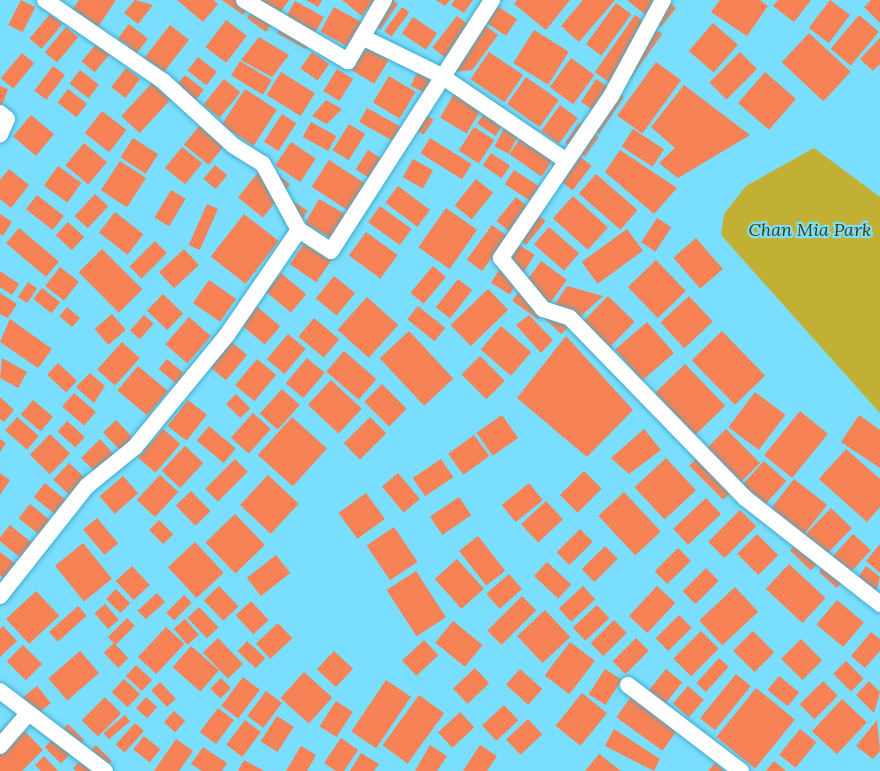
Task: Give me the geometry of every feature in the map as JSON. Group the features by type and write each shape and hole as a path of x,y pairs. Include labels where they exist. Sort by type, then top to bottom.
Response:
{"street":[{"path":"45,0 164,81 234,146 263,165 299,231 331,251 440,75 492,0"},
{"path":"244,0 348,60 384,0"},
{"path":"663,0 611,96 565,160 501,258 543,309 570,318 745,498 880,604"},
{"path":"362,37 440,75 565,160"},
{"path":"0,113 7,119 0,135"},
{"path":"0,597 87,486 135,447 227,335 299,231"},
{"path":"628,685 741,771"},
{"path":"0,691 27,715 105,771"},
{"path":"0,746 27,715"}],"green space":[{"name":"Chan Mia Park","path":"814,148 880,197 880,413 721,235 724,214 746,186"}],"building":[{"path":"21,0 35,7 23,32 8,25"},
{"path":"79,0 116,0 96,30 70,13"},
{"path":"135,0 153,5 138,24 124,13"},
{"path":"177,0 213,0 218,4 203,22"},
{"path":"222,0 253,0 243,15"},
{"path":"260,0 289,0 266,32 247,18"},
{"path":"306,0 322,0 318,7"},
{"path":"342,0 374,0 362,16"},
{"path":"392,0 398,4 380,30 375,26"},
{"path":"436,0 450,0 445,6"},
{"path":"455,0 473,0 464,13 451,5"},
{"path":"517,0 570,0 546,30 514,4"},
{"path":"583,0 615,0 579,42 561,26"},
{"path":"627,0 666,0 676,8 661,27"},
{"path":"720,0 760,0 768,6 747,36 711,12"},
{"path":"778,0 811,0 794,22 773,6"},
{"path":"830,0 850,15 829,43 809,28"},
{"path":"871,0 880,0 880,23 864,7"},
{"path":"295,1 324,17 306,49 277,33"},
{"path":"493,3 517,19 506,36 482,20"},
{"path":"616,3 631,14 601,55 586,44"},
{"path":"334,7 365,24 351,48 320,31"},
{"path":"402,7 409,12 392,37 384,31"},
{"path":"50,14 62,24 42,49 29,39"},
{"path":"635,15 662,34 622,91 595,72"},
{"path":"859,15 879,32 851,65 831,49"},
{"path":"457,16 470,26 445,57 432,48"},
{"path":"413,17 437,33 426,50 402,34"},
{"path":"226,20 247,36 226,63 206,47"},
{"path":"482,23 498,35 472,70 455,72"},
{"path":"713,23 738,45 714,73 689,51"},
{"path":"129,24 148,39 137,53 118,38"},
{"path":"170,25 189,40 162,74 144,59"},
{"path":"66,27 78,37 57,63 45,52"},
{"path":"534,30 569,52 548,85 513,63"},
{"path":"809,33 851,72 823,101 782,62"},
{"path":"259,37 289,55 272,77 241,60"},
{"path":"880,38 880,64 873,71 860,59"},
{"path":"369,42 391,55 374,84 352,70"},
{"path":"97,43 110,54 95,72 82,61"},
{"path":"312,52 329,64 318,80 301,68"},
{"path":"489,52 523,75 505,102 471,79"},
{"path":"740,52 757,69 727,99 710,82"},
{"path":"22,53 34,63 13,89 1,78"},
{"path":"198,57 217,72 206,85 188,70"},
{"path":"571,58 594,75 573,104 550,87"},
{"path":"240,61 272,80 263,95 231,76"},
{"path":"656,62 681,80 642,134 617,115"},
{"path":"53,66 65,75 46,100 34,91"},
{"path":"420,66 446,78 437,98 411,86"},
{"path":"126,68 140,79 125,98 111,87"},
{"path":"337,69 353,79 339,101 323,91"},
{"path":"80,70 99,85 88,98 70,83"},
{"path":"281,72 315,93 301,116 267,95"},
{"path":"765,72 796,99 769,130 738,103"},
{"path":"185,75 204,90 194,102 175,88"},
{"path":"389,76 416,92 400,119 373,103"},
{"path":"526,77 559,100 540,127 507,104"},
{"path":"224,79 240,92 220,118 203,105"},
{"path":"596,79 624,97 599,134 582,123 592,109 581,102"},
{"path":"152,83 170,100 140,133 121,116"},
{"path":"684,85 750,135 678,178 659,163 675,148 651,127"},
{"path":"0,86 8,89 0,111"},
{"path":"68,89 87,104 76,117 58,102"},
{"path":"245,89 277,110 253,146 222,125"},
{"path":"456,91 483,107 467,134 440,118"},
{"path":"326,100 342,109 327,124 312,116"},
{"path":"560,105 578,118 559,144 541,131"},
{"path":"367,108 400,126 392,140 359,122"},
{"path":"102,111 126,130 109,152 85,133"},
{"path":"422,112 434,120 424,135 412,127"},
{"path":"485,112 503,124 495,136 477,124"},
{"path":"282,114 296,123 278,151 264,142"},
{"path":"31,115 54,134 36,156 13,136"},
{"path":"311,122 336,136 328,151 303,137"},
{"path":"579,123 599,137 585,156 565,143"},
{"path":"349,124 365,134 349,160 333,150"},
{"path":"199,126 224,146 209,165 184,145"},
{"path":"505,126 519,133 509,154 495,146"},
{"path":"474,127 494,140 479,164 459,150"},
{"path":"633,129 664,149 653,167 622,147"},
{"path":"522,136 554,158 541,176 509,154"},
{"path":"133,138 158,154 146,174 120,157"},
{"path":"430,138 472,164 462,179 420,153"},
{"path":"291,142 316,159 300,182 275,165"},
{"path":"84,143 107,162 88,184 65,165"},
{"path":"182,147 202,163 185,184 165,168"},
{"path":"368,150 381,158 369,177 356,170"},
{"path":"620,150 677,188 654,214 605,172"},
{"path":"491,153 510,166 502,178 483,165"},
{"path":"579,156 592,166 573,190 560,180"},
{"path":"413,159 433,170 423,189 403,177"},
{"path":"329,160 366,184 348,211 312,187"},
{"path":"120,161 146,178 127,207 101,190"},
{"path":"265,164 290,184 263,218 238,197"},
{"path":"215,165 227,175 216,189 203,179"},
{"path":"58,166 81,183 67,202 44,185"},
{"path":"9,169 29,185 11,208 0,199 0,180"},
{"path":"514,170 539,186 530,201 505,184"},
{"path":"596,174 638,210 620,230 579,194"},
{"path":"476,179 493,193 472,219 455,205"},
{"path":"398,186 430,210 417,227 385,203"},
{"path":"171,190 186,199 169,226 155,217"},
{"path":"95,194 108,206 88,228 75,216"},
{"path":"37,195 64,216 53,230 26,209"},
{"path":"573,196 608,227 588,250 553,218"},
{"path":"516,197 546,221 526,245 496,221"},
{"path":"319,199 347,215 333,239 305,223"},
{"path":"292,200 308,211 296,227 281,216"},
{"path":"207,204 218,209 200,250 189,245"},
{"path":"380,206 412,229 400,245 368,222"},
{"path":"446,208 477,230 450,269 418,247"},
{"path":"115,212 143,234 127,255 99,232"},
{"path":"0,214 12,222 3,236 0,234"},
{"path":"244,214 279,241 245,284 211,257"},
{"path":"657,218 671,227 655,252 641,242"},
{"path":"68,222 84,237 72,250 56,235"},
{"path":"492,225 507,236 482,271 467,260"},
{"path":"549,227 579,253 564,271 534,244"},
{"path":"19,228 59,261 46,277 6,243"},
{"path":"627,229 643,251 598,284 582,262"},
{"path":"366,232 398,255 381,278 349,255"},
{"path":"696,238 723,269 700,289 673,258"},
{"path":"155,241 167,253 142,278 130,266"},
{"path":"306,241 332,259 316,282 290,264"},
{"path":"516,243 535,255 510,295 491,283"},
{"path":"102,249 142,289 119,313 79,272"},
{"path":"184,249 199,265 174,288 159,272"},
{"path":"656,260 686,291 658,318 628,287"},
{"path":"541,261 567,280 538,319 512,301"},
{"path":"433,266 446,277 424,304 411,293"},
{"path":"60,267 79,282 64,301 45,286"},
{"path":"0,271 19,284 12,295 0,287"},
{"path":"281,273 306,294 291,313 266,291"},
{"path":"334,276 355,293 337,316 316,299"},
{"path":"458,279 472,290 450,318 436,307"},
{"path":"209,280 236,299 220,322 193,303"},
{"path":"28,282 37,288 27,303 18,297"},
{"path":"567,286 603,296 561,334 545,319"},
{"path":"42,288 60,302 52,313 33,299"},
{"path":"488,289 508,310 471,346 451,325"},
{"path":"0,293 17,304 8,318 0,314"},
{"path":"163,294 183,313 167,330 147,311"},
{"path":"608,296 635,322 608,349 582,323"},
{"path":"689,296 713,322 684,348 660,323"},
{"path":"367,297 398,325 369,358 338,330"},
{"path":"255,305 280,326 265,345 240,323"},
{"path":"418,306 445,328 435,341 407,319"},
{"path":"67,307 80,318 72,327 59,316"},
{"path":"112,314 126,330 108,345 95,329"},
{"path":"144,315 154,324 140,339 130,331"},
{"path":"529,315 553,340 541,353 516,325"},
{"path":"189,317 211,336 187,363 165,344"},
{"path":"314,318 339,339 324,358 299,336"},
{"path":"10,319 52,349 38,368 0,342"},
{"path":"647,322 674,353 642,380 615,350"},
{"path":"501,326 531,352 511,376 481,349"},
{"path":"409,331 453,379 424,406 380,358"},
{"path":"722,331 765,376 735,405 692,360"},
{"path":"288,334 306,349 284,374 267,359"},
{"path":"566,336 633,410 587,457 517,398"},
{"path":"228,339 247,355 226,380 207,364"},
{"path":"122,342 140,358 115,386 97,369"},
{"path":"344,351 376,379 359,400 326,371"},
{"path":"480,356 505,381 486,399 462,374"},
{"path":"2,358 27,372 18,388 0,378"},
{"path":"307,358 325,373 303,398 286,383"},
{"path":"167,359 186,375 178,385 159,369"},
{"path":"257,359 276,375 254,401 235,385"},
{"path":"58,363 77,381 66,392 47,375"},
{"path":"685,364 725,406 695,435 655,393"},
{"path":"138,366 168,391 147,416 117,391"},
{"path":"90,373 105,386 94,403 76,387"},
{"path":"331,380 362,409 339,434 308,405"},
{"path":"382,384 407,409 389,426 364,402"},
{"path":"282,389 300,405 278,430 260,414"},
{"path":"755,392 785,415 759,450 729,427"},
{"path":"74,393 96,412 84,426 62,407"},
{"path":"236,394 250,408 240,418 226,404"},
{"path":"0,397 14,410 4,422 0,419"},
{"path":"33,400 53,417 41,431 21,415"},
{"path":"188,400 207,415 187,441 168,426"},
{"path":"800,411 828,434 792,478 764,455"},
{"path":"253,413 271,429 249,454 231,438"},
{"path":"502,415 518,438 493,456 477,433"},
{"path":"859,415 880,430 880,468 841,442"},
{"path":"17,417 39,436 27,450 5,431"},
{"path":"292,417 327,448 293,486 258,455"},
{"path":"370,417 386,433 360,459 344,443"},
{"path":"116,420 135,440 123,453 103,433"},
{"path":"67,421 85,437 75,447 58,431"},
{"path":"209,426 236,448 224,463 197,441"},
{"path":"163,429 180,444 155,473 138,458"},
{"path":"644,429 661,450 629,474 611,458"},
{"path":"726,429 760,463 723,500 689,466"},
{"path":"50,434 70,453 50,474 30,455"},
{"path":"474,435 489,456 463,475 448,454"},
{"path":"0,439 6,443 0,452"},
{"path":"100,439 117,458 98,474 81,458"},
{"path":"185,446 203,463 180,488 162,471"},
{"path":"846,449 880,479 880,507 867,522 819,479"},
{"path":"666,458 696,490 665,520 635,487"},
{"path":"235,459 248,472 218,501 205,489"},
{"path":"441,459 453,477 425,496 413,478"},
{"path":"764,461 786,481 763,507 741,487"},
{"path":"69,463 88,481 72,498 53,480"},
{"path":"584,471 602,489 578,513 560,495"},
{"path":"0,473 10,480 0,495"},
{"path":"398,473 420,499 404,513 382,486"},
{"path":"160,475 178,492 155,517 137,500"},
{"path":"268,475 299,504 271,534 240,505"},
{"path":"123,476 138,493 115,514 100,496"},
{"path":"794,479 827,505 802,537 769,511"},
{"path":"45,483 70,503 59,517 34,497"},
{"path":"529,483 543,500 516,522 502,505"},
{"path":"191,491 210,511 195,526 176,506"},
{"path":"624,492 661,531 635,555 598,516"},
{"path":"366,493 385,519 357,539 338,513"},
{"path":"459,497 471,515 442,535 430,517"},
{"path":"706,498 721,514 688,545 673,529"},
{"path":"546,501 563,519 538,542 521,524"},
{"path":"30,504 55,524 44,538 19,518"},
{"path":"831,508 852,528 811,571 790,550"},
{"path":"740,510 756,526 724,558 708,542"},
{"path":"235,514 265,545 235,573 206,542"},
{"path":"97,518 118,543 104,555 83,530"},
{"path":"159,520 173,534 163,544 149,530"},
{"path":"10,525 35,545 23,560 0,541 0,537"},
{"path":"394,527 417,562 390,580 367,545"},
{"path":"580,529 593,542 569,565 557,552"},
{"path":"757,534 778,555 758,575 737,554"},
{"path":"853,534 871,550 837,588 819,572"},
{"path":"478,536 505,571 486,585 459,551"},
{"path":"195,542 224,573 197,598 168,567"},
{"path":"83,543 112,579 84,601 55,566"},
{"path":"880,544 880,573 866,561"},
{"path":"605,546 618,559 594,582 582,569"},
{"path":"678,548 691,561 667,584 655,571"},
{"path":"0,552 17,565 6,580 0,575"},
{"path":"276,555 290,573 261,596 247,578"},
{"path":"457,559 484,589 461,609 435,579"},
{"path":"547,562 571,585 558,598 534,576"},
{"path":"789,564 826,598 802,623 766,589"},
{"path":"132,566 150,585 134,600 116,581"},
{"path":"866,566 880,577 875,597 855,582"},
{"path":"706,568 719,581 695,604 683,591"},
{"path":"416,571 446,617 417,636 387,590"},
{"path":"509,574 522,589 499,609 486,594"},
{"path":"219,586 238,606 223,621 204,601"},
{"path":"583,586 595,599 571,622 559,609"},
{"path":"657,586 675,603 647,633 629,616"},
{"path":"735,587 758,612 722,645 699,620"},
{"path":"116,589 130,603 120,613 106,599"},
{"path":"36,591 59,616 29,644 6,619"},
{"path":"157,593 165,602 146,619 138,610"},
{"path":"184,595 192,603 174,620 166,613"},
{"path":"522,596 536,610 501,645 487,631"},
{"path":"837,600 864,622 843,647 816,625"},
{"path":"251,601 269,620 253,634 236,615"},
{"path":"105,604 119,620 108,629 94,613"},
{"path":"597,605 609,618 585,641 573,628"},
{"path":"78,606 87,616 58,642 49,632"},
{"path":"199,607 218,627 207,638 187,618"},
{"path":"545,610 570,637 542,663 517,636"},
{"path":"679,615 692,628 668,651 656,638"},
{"path":"127,618 135,626 116,645 108,637"},
{"path":"185,619 199,635 187,645 174,629"},
{"path":"614,620 627,633 603,656 591,643"},
{"path":"453,621 483,645 465,667 435,643"},
{"path":"278,623 292,638 270,659 256,643"},
{"path":"3,626 17,641 0,657 0,629"},
{"path":"166,627 184,644 156,674 138,657"},
{"path":"701,631 719,649 691,676 673,659"},
{"path":"753,631 774,652 754,672 733,651"},
{"path":"871,632 880,639 880,651 865,668 851,656"},
{"path":"218,638 243,664 228,678 203,653"},
{"path":"636,638 649,651 625,674 613,661"},
{"path":"801,639 822,660 802,680 781,659"},
{"path":"424,640 438,655 416,676 402,660"},
{"path":"247,641 265,658 256,668 237,651"},
{"path":"570,642 595,661 569,694 545,676"},
{"path":"114,643 128,658 118,668 104,653"},
{"path":"23,645 42,664 26,680 7,661"},
{"path":"191,646 219,670 201,691 173,667"},
{"path":"80,651 99,673 67,700 48,679"},
{"path":"334,651 353,669 336,687 317,669"},
{"path":"719,658 729,667 706,692 696,683"},
{"path":"846,661 864,679 851,691 833,674"},
{"path":"136,665 152,680 142,691 126,676"},
{"path":"475,668 489,683 467,704 453,688"},
{"path":"520,669 542,689 528,705 506,685"},
{"path":"605,669 622,680 605,705 589,694"},
{"path":"666,669 682,682 661,709 645,695"},
{"path":"304,672 332,697 309,723 281,698"},
{"path":"736,674 751,686 715,730 700,718"},
{"path":"779,676 799,692 788,706 768,690"},
{"path":"243,677 260,690 238,718 221,706"},
{"path":"221,678 231,688 220,699 210,689"},
{"path":"124,679 140,694 128,707 112,692"},
{"path":"386,680 411,697 376,748 351,731"},
{"path":"823,681 838,696 815,719 800,704"},
{"path":"869,681 880,692 874,713 856,695"},
{"path":"160,682 176,699 167,707 151,690"},
{"path":"37,686 51,703 37,714 23,697"},
{"path":"688,686 704,700 689,717 673,703"},
{"path":"756,688 795,719 755,768 716,737"},
{"path":"266,691 282,703 263,728 247,716"},
{"path":"582,693 607,713 580,746 556,726"},
{"path":"419,695 444,713 408,763 383,745"},
{"path":"105,697 121,713 98,737 82,720"},
{"path":"146,697 157,707 147,718 136,708"},
{"path":"631,697 677,731 662,751 616,717"},
{"path":"842,699 867,722 837,754 812,731"},
{"path":"336,701 353,712 336,737 320,726"},
{"path":"504,705 518,720 496,741 482,725"},
{"path":"218,708 234,720 216,744 200,732"},
{"path":"174,711 185,721 175,732 164,722"},
{"path":"460,712 474,727 452,748 438,732"},
{"path":"125,715 130,721 109,739 104,733"},
{"path":"277,716 294,727 277,752 261,741"},
{"path":"13,719 43,750 22,771 0,771 0,732"},
{"path":"528,719 542,734 520,755 506,739"},
{"path":"245,720 261,732 242,757 226,745"},
{"path":"877,720 880,751 873,759 856,746"},
{"path":"135,723 144,731 125,753 116,745"},
{"path":"68,724 84,740 61,764 45,747"},
{"path":"614,729 660,759 654,771 605,746"},
{"path":"800,729 816,742 796,768 779,755"},
{"path":"144,736 160,749 150,762 133,749"},
{"path":"341,738 358,750 344,771 336,771 324,763"},
{"path":"176,739 193,751 179,771 154,771"},
{"path":"96,745 112,761 102,771 76,771 73,768"},
{"path":"430,745 447,756 437,771 415,771"},
{"path":"480,745 497,756 487,771 463,771"},
{"path":"301,746 316,755 307,771 286,771"},
{"path":"203,747 227,763 222,771 202,771 191,764"},
{"path":"361,753 379,764 374,771 350,771"},
{"path":"599,754 621,771 585,771"},
{"path":"44,756 58,771 41,771 35,765"},
{"path":"244,760 264,771 238,771"},
{"path":"774,761 786,771 766,771"},
{"path":"715,763 724,771 708,771"}]}
